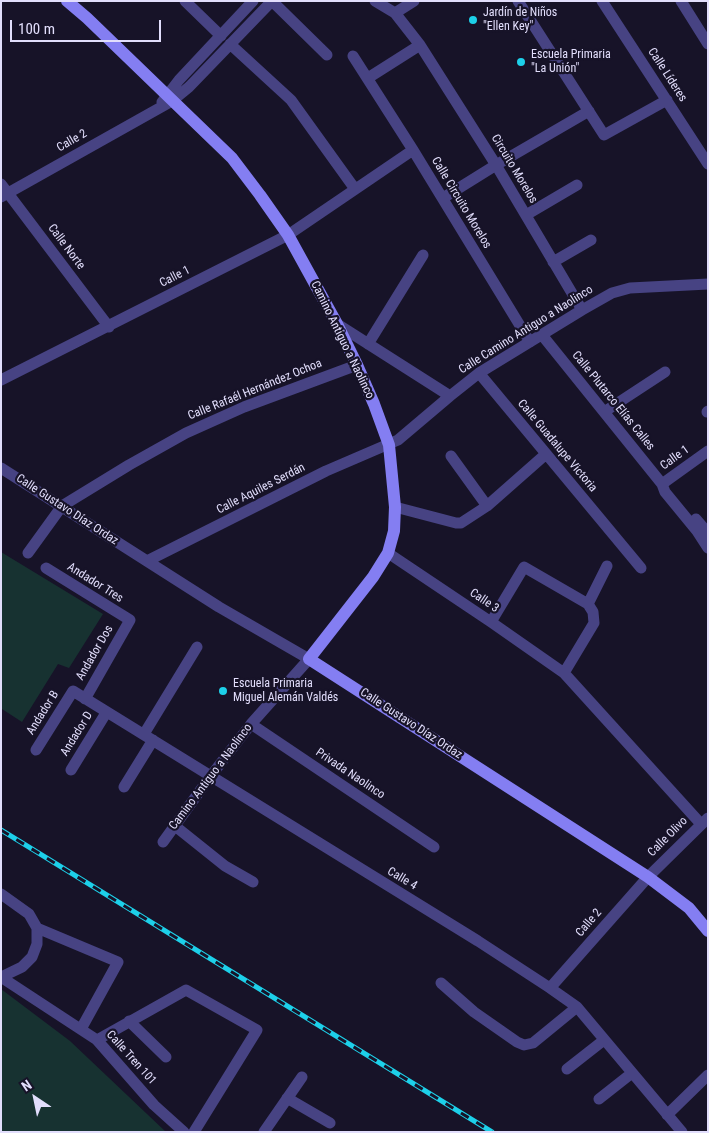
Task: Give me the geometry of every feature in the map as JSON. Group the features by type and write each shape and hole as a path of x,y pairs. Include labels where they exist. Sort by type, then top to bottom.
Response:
{"main road":[{"name":"Camino Antiguo a Naolinco","path":"67,1 232,158 288,235 337,324 357,365 389,445 395,507 394,531 388,553 373,578 309,659"},
{"name":"Calle Gustavo Díaz Ordaz","path":"309,659 648,877 689,908 708,931"}],"street":[{"path":"185,1 221,36"},
{"name":"Calle 2","path":"169,98 179,80 254,1"},
{"name":"Calle 2","path":"4,191 157,109 169,98 189,87 272,1 327,55"},
{"path":"375,1 395,13 414,1"},
{"path":"518,1 604,135 667,100"},
{"name":"Calle Líderes","path":"602,1 708,164"},
{"path":"681,1 708,44"},
{"name":"Circuito Morelos","path":"395,13 420,45 496,165 582,310"},
{"path":"230,44 291,100 354,189"},
{"path":"368,78 420,45"},
{"name":"Calle Circuito Morelos","path":"352,56 368,78 443,198 530,342"},
{"path":"443,198 589,111"},
{"name":"Calle 1","path":"1,380 288,235 413,150"},
{"path":"526,216 577,185"},
{"name":"Calle Norte","path":"4,191 109,326"},
{"path":"554,262 591,240"},
{"path":"368,344 423,255"},
{"name":"Calle Camino Antiguo a Naolinco","path":"389,445 406,435 450,396 480,373 612,293 630,288 706,286"},
{"path":"337,324 450,396"},
{"name":"Calle Plutarco Elías Calles","path":"542,335 662,484 665,492 697,531 708,548"},
{"name":"Calle Rafaél Hernández Ochoa","path":"62,506 186,433 244,407 357,365"},
{"path":"604,412 665,372"},
{"name":"Calle Guadalupe Victoria","path":"480,373 641,568"},
{"name":"Calle Aquiles Serdán","path":"147,561 326,471 389,445"},
{"path":"395,507 456,523 466,521 487,506 546,454"},
{"name":"Calle 1","path":"662,484 707,454"},
{"path":"450,456 487,506"},
{"name":"Calle Gustavo Díaz Ordaz","path":"1,468 219,607 309,659"},
{"name":"Calle Plutarco Elías Calles","path":"662,484 671,488 708,533"},
{"path":"28,553 62,506"},
{"name":"Calle 3","path":"388,553 564,673 704,821"},
{"path":"588,604 607,566"},
{"path":"491,622 524,567 588,604 593,612 594,623 564,673"},
{"name":"Andador Tres","path":"46,568 130,620"},
{"name":"Andador Dos","path":"85,699 130,620"},
{"path":"124,787 148,737 197,646"},
{"name":"Camino Antiguo a Naolinco","path":"163,842 251,724 309,659"},
{"name":"Calle 4","path":"73,691 478,941 550,988 576,1007 682,1132"},
{"name":"Andador B","path":"36,750 73,691"},
{"name":"Andador D","path":"71,770 106,713"},
{"name":"Privada Naolinco","path":"251,724 434,846"},
{"name":"Calle Olivo","path":"648,877 704,821"},
{"path":"175,826 225,866 253,882"},
{"name":"Calle 2","path":"550,988 648,877"},
{"path":"1,894 29,914 37,928 37,944 32,956 22,967 1,977"},
{"path":"37,928 118,962 81,1029"},
{"name":"Calle Tren 101","path":"1,977 98,1040 154,1105 184,1132"},
{"path":"441,983 474,1012 524,1045 533,1043 576,1007"},
{"path":"98,1040 186,990 257,1030 194,1132"},
{"path":"129,1022 166,1057"},
{"path":"567,1069 604,1040"},
{"path":"599,1099 632,1073"},
{"path":"668,1115 708,1075"},
{"path":"264,1132 302,1077"},
{"path":"286,1098 330,1123"}],"green space":[{"path":"1,552 103,614 69,668 58,664 22,722 1,710"},
{"path":"1,989 70,1041 166,1132 1,1132"}],"railway":[{"path":"1,830 492,1132"}],"place":[{"name":"Jardín de Niños \"Ellen Key\"","path":"473,20"},
{"name":"Escuela Primaria \"La Unión\"","path":"521,62"},
{"name":"Escuela Primaria Miguel Alemán Valdés","path":"223,691"}]}
